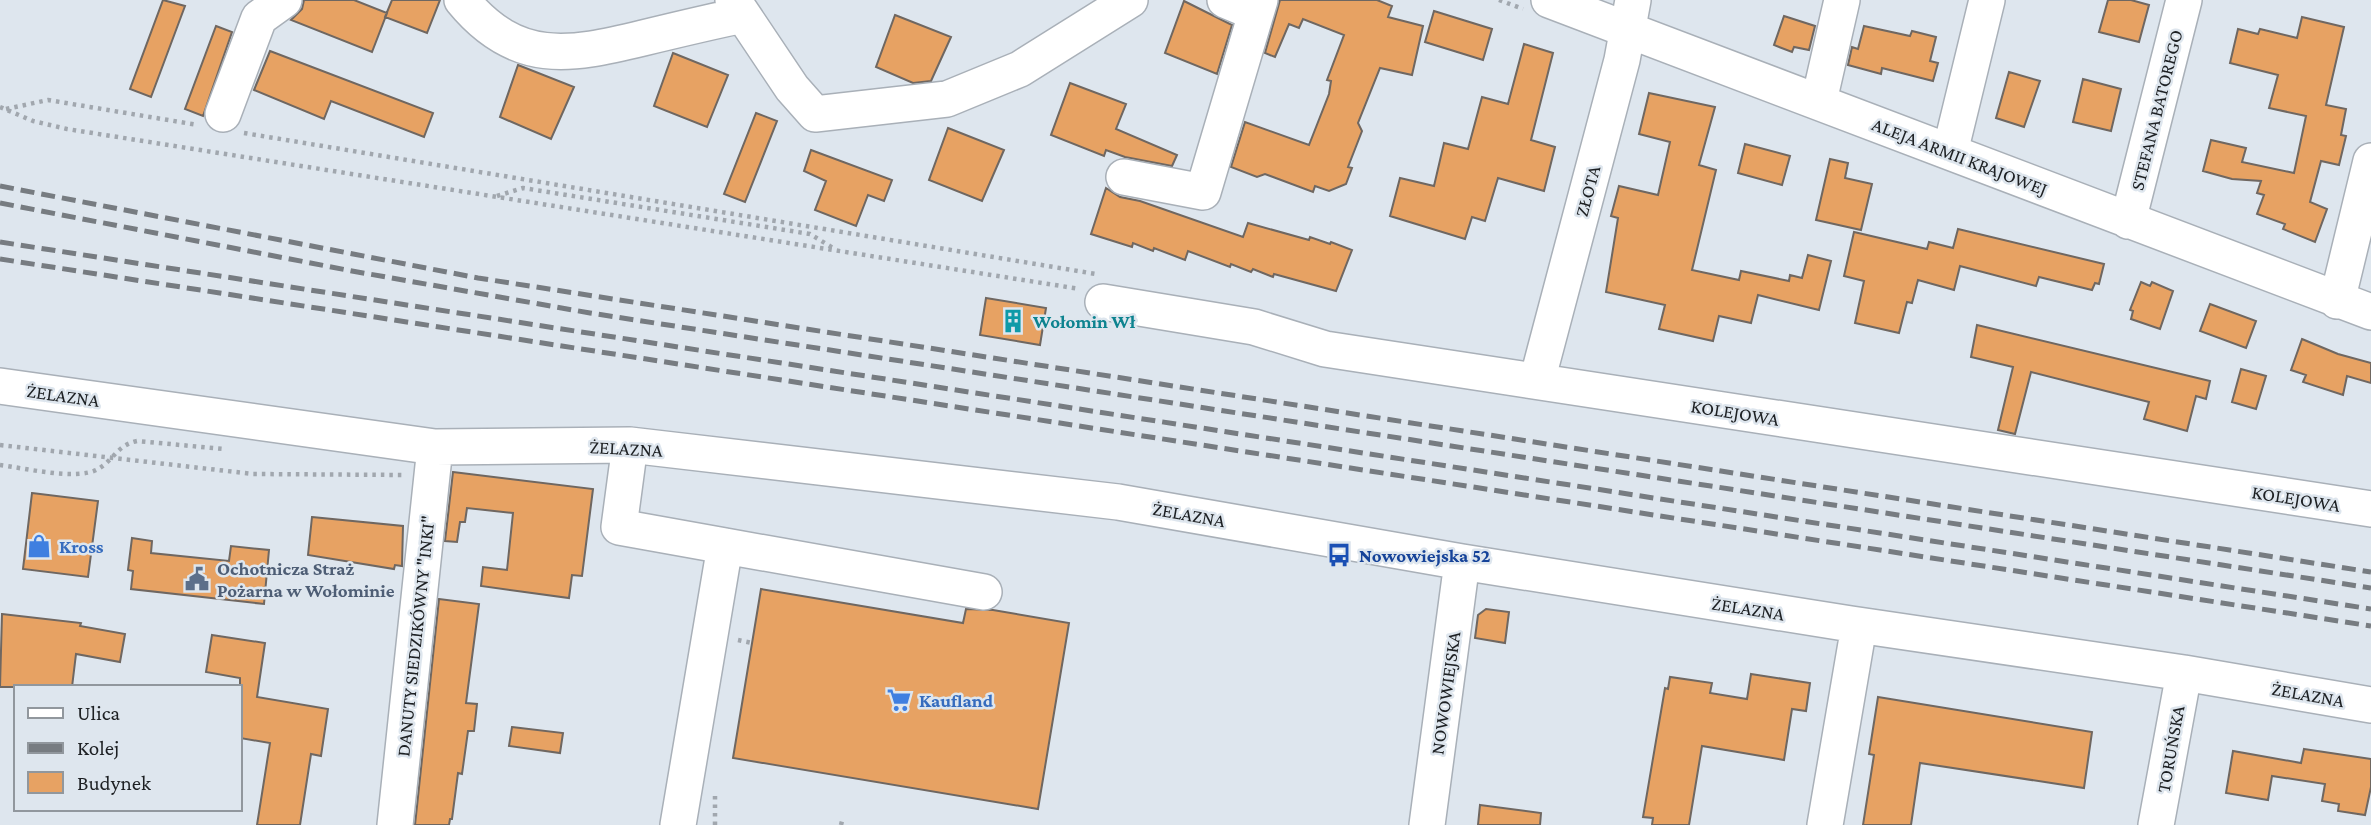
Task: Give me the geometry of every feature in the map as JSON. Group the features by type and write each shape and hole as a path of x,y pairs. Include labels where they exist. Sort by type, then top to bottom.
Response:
{"street":[{"path":"224,124 259,18 284,0"},
{"path":"462,0 487,27 521,46 552,53 581,53 738,7 792,88 815,114 947,99 1020,69 1130,0"},
{"name":"ALEJA ARMII KRAJOWEJ","path":"1549,0 1630,15 1819,101 2371,312"},
{"path":"1819,101 1842,0"},
{"path":"1950,152 1987,0"},
{"name":"STEFANA BATOREGO","path":"2129,221 2184,0"},
{"path":"1124,177 1203,192 1247,4"},
{"name":"ZŁOTA","path":"1537,381 1630,15"},
{"path":"2337,301 2371,161"},
{"name":"KOLEJOWA","path":"1101,288 1254,327 1325,349 2371,509"},
{"name":"ŻELAZNA","path":"0,386 434,461 630,445 1118,502 1462,562 1859,626 2184,673 2371,705"},
{"path":"630,445 620,527 984,592"},
{"name":"DANUTY SIEDZIKÓWNY \"INKI\"","path":"395,825 434,461"},
{"path":"678,825 725,546"},
{"name":"NOWOWIEJSKA","path":"1427,825 1462,562"},
{"path":"1825,825 1859,626"},
{"name":"TORUŃSKA","path":"2156,825 2184,673"}],"path":[{"path":"3,108 48,100 224,124 1101,288"},
{"path":"3,108 58,127 496,197 1101,288"},
{"path":"496,197 523,188 537,190 810,234 835,249"},
{"path":"0,465 80,474 100,468 126,443 136,441 230,450"},
{"path":"0,445 253,474 434,461"}],"building":[{"path":"163,0 185,6 151,97 130,89"},
{"path":"304,0 354,0 387,13 372,52 291,20 302,9"},
{"path":"392,0 440,0 427,33 385,17"},
{"path":"1280,0 1377,0 1392,6 1388,17 1423,26 1412,75 1380,68 1358,123 1362,131 1348,167 1352,168 1346,184 1329,191 1315,186 1313,192 1265,174 1257,177 1231,167 1245,122 1309,145 1329,94 1331,81 1327,80 1344,35 1303,19 1299,28 1289,24 1275,57 1265,53"},
{"path":"2108,0 2131,0 2149,5 2139,42 2099,32"},
{"path":"1184,1 1232,25 1217,74 1165,53"},
{"path":"1434,11 1492,29 1483,60 1425,42"},
{"path":"895,15 951,37 931,81 913,83 876,67"},
{"path":"1784,16 1815,26 1809,50 1794,47 1792,52 1774,45"},
{"path":"2302,17 2344,27 2326,105 2346,109 2341,135 2346,136 2339,165 2321,161 2310,202 2327,209 2315,242 2283,229 2285,224 2257,214 2264,195 2257,193 2261,181 2232,179 2203,171 2211,140 2246,148 2242,162 2294,173 2306,116 2269,108 2278,75 2230,63 2238,29 2258,34 2260,29 2297,38"},
{"path":"216,26 232,32 203,116 185,109"},
{"path":"1864,26 1910,36 1912,31 1936,37 1930,61 1938,63 1933,81 1882,68 1881,74 1848,65 1852,47 1858,49"},
{"path":"1524,44 1553,53 1531,140 1555,147 1544,191 1498,178 1485,221 1472,217 1465,239 1390,216 1400,178 1434,186 1444,143 1468,149 1482,97 1508,104"},
{"path":"270,51 433,113 424,137 331,101 324,119 254,90"},
{"path":"673,53 728,75 707,127 654,106"},
{"path":"518,65 574,87 551,139 500,117"},
{"path":"2009,72 2040,81 2024,127 1996,118"},
{"path":"2083,79 2121,89 2111,131 2073,122"},
{"path":"1070,83 1126,104 1116,129 1177,155 1172,166 1125,157 1106,150 1104,156 1051,135"},
{"path":"1649,93 1715,107 1699,165 1716,170 1692,270 1739,280 1741,271 1789,281 1790,275 1802,278 1808,255 1831,261 1819,310 1758,295 1751,323 1719,316 1713,341 1659,329 1665,305 1606,292 1618,218 1611,216 1619,186 1658,195 1670,142 1639,134"},
{"path":"756,113 777,121 745,202 724,194"},
{"path":"948,128 1004,150 982,201 929,180"},
{"path":"1745,144 1790,156 1782,185 1738,173"},
{"path":"811,150 892,180 884,201 868,195 856,226 815,210 826,181 804,171"},
{"path":"1830,159 1848,163 1845,178 1872,184 1861,230 1816,220"},
{"path":"1106,188 1120,197 1140,201 1243,237 1248,223 1309,240 1310,237 1330,244 1331,242 1352,250 1336,291 1274,274 1273,277 1253,269 1251,272 1231,264 1230,267 1188,251 1185,260 1154,248 1153,251 1133,243 1132,247 1091,234"},
{"path":"1958,229 2104,264 2099,284 2095,283 2092,290 2039,277 2036,286 1960,266 1954,290 1918,280 1912,303 1907,302 1899,333 1855,323 1864,281 1844,276 1854,232 1927,249 1929,242 1953,248"},
{"path":"2141,282 2150,286 2152,282 2173,291 2160,329 2131,319 2133,311 2130,310"},
{"name":"Wołomin Wł","path":"986,298 1046,308 1040,345 980,335"},
{"path":"2210,304 2256,321 2246,348 2200,331"},
{"path":"1977,325 2210,381 2206,399 2196,396 2187,431 2144,419 2149,402 2031,372 2015,434 1998,430 2013,367 1971,357"},
{"path":"2302,339 2338,354 2371,363 2371,383 2347,376 2343,395 2303,382 2306,375 2291,370"},
{"path":"2241,369 2266,376 2256,409 2232,402"},
{"path":"453,472 593,489 582,576 572,575 569,598 481,586 483,567 507,570 513,513 467,508 465,522 460,522 457,542 445,541"},
{"path":"32,493 98,501 88,577 23,569"},
{"path":"312,517 403,526 402,566 395,565 394,569 308,555"},
{"name":"Ochotnicza Straż Pożarna w Wołominie","path":"132,538 152,541 151,553 229,561 231,546 269,550 264,604 131,589 133,571 128,570"},
{"name":"Kaufland","path":"761,589 963,623 966,609 993,610 1069,623 1038,809 733,758"},
{"path":"439,599 479,604 466,703 477,704 474,731 468,731 462,774 458,773 449,825 415,825"},
{"path":"1486,609 1509,612 1505,643 1475,638 1478,615"},
{"path":"2,614 81,623 80,626 125,634 120,662 76,654 72,685 0,687"},
{"path":"212,635 265,643 257,697 328,709 321,756 311,754 300,825 257,825 270,743 242,738 240,678 206,672"},
{"path":"1751,674 1810,683 1806,711 1792,709 1784,760 1702,746 1689,825 1652,825 1653,818 1643,817 1665,688 1668,689 1670,677 1712,683 1710,693 1747,699"},
{"path":"1878,697 2092,732 2084,788 1920,763 1911,825 1863,825 1874,755 1869,754"},
{"path":"512,727 563,733 560,753 509,746"},
{"path":"2304,749 2371,759 2371,787 2365,815 2338,811 2339,804 2322,801 2325,784 2272,776 2268,800 2226,793 2233,751 2301,763"},
{"path":"1480,805 1541,813 1540,825 1478,825"}],"railway":[{"path":"0,186 478,278 2371,572"},
{"path":"0,203 352,271 590,313 2371,588"},
{"path":"0,242 2371,609"},
{"path":"0,259 2371,626"}],"place":[{"name":"Wołomin Wł","path":"1013,321"},
{"name":"Kross","path":"39,546"},
{"name":"Nowowiejska 52","path":"1339,555"},
{"name":"Ochotnicza Straż Pożarna w Wołominie","path":"197,579"},
{"name":"Kaufland","path":"899,700"}]}
